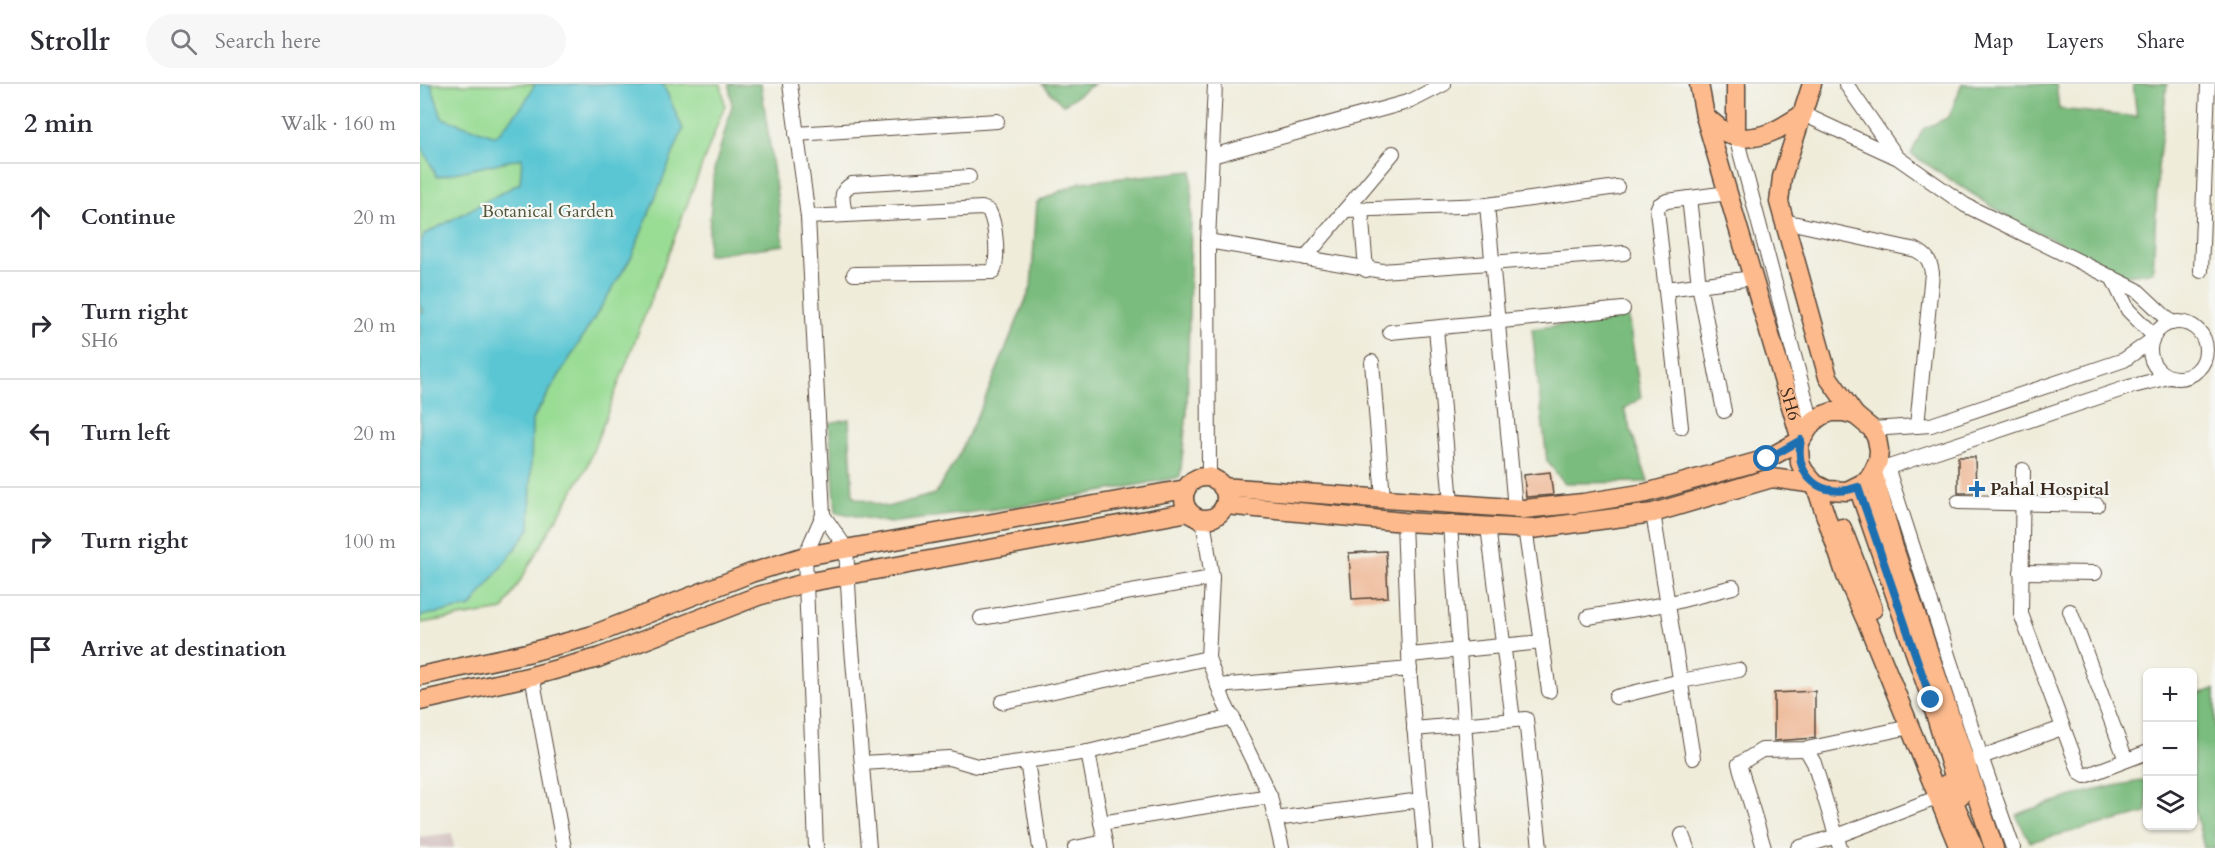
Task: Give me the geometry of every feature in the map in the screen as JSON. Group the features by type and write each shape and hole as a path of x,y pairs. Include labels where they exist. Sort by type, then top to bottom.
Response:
{"main road":[{"path":"1736,84 1736,137"},
{"path":"1812,84 1782,177 1779,202 1828,377 1855,415 1872,429 1879,450 1878,461 1893,545 1973,760 1994,848"},
{"name":"SH6","path":"1699,85 1705,116 1801,440 1800,463 1804,471 1821,487 1846,576 1959,848"},
{"path":"1705,116 1736,137 1777,131 1803,114"},
{"path":"1219,490 1383,498 1515,508 1583,504 1646,493 1767,459 1801,440 1812,423 1821,416 1832,412 1855,415"},
{"path":"1196,515 1184,502 1186,489 1195,479 1219,490 1404,522 1526,528 1653,513 1772,478 1847,491 1858,487 1880,470"},
{"path":"1821,487 1903,685 1975,848"},
{"path":"1858,487 1928,690 1975,848"},
{"path":"420,676 527,653 591,636 751,573 805,556 1186,489"},
{"path":"420,701 532,676 598,658 758,596 805,583 1196,515 1216,516 1219,490"}],"street":[{"path":"789,84 808,217 823,515 805,556 816,848"},
{"path":"1215,84 1208,241 1219,490"},
{"path":"1212,156 1402,104 1444,84"},
{"path":"1846,84 1898,158"},
{"path":"2201,271 2208,84"},
{"path":"1803,114 1898,158 1965,205 2137,290 2172,323"},
{"path":"796,134 997,121"},
{"path":"1736,137 1812,423"},
{"path":"1305,258 1393,153"},
{"path":"845,215 842,193 852,184 969,177"},
{"path":"1345,210 1487,205 1617,187"},
{"path":"1682,427 1657,210 1663,202 1728,193"},
{"path":"1689,198 1699,285 1724,411"},
{"path":"1487,205 1515,508"},
{"path":"808,217 982,208 989,211 993,218 996,259 993,272 854,274"},
{"path":"1361,209 1366,270"},
{"path":"1784,221 1916,250 1926,255 1931,263 1932,273 1917,426"},
{"path":"1208,241 1382,271 1624,253"},
{"path":"2112,277 2128,310 2153,338 2151,358 2161,373 2169,377"},
{"path":"1666,289 1753,278"},
{"path":"1390,332 1623,309"},
{"path":"1872,429 1931,425 2124,360 2153,338 2163,327 2172,323 2190,325 2198,331 2206,348 2201,366"},
{"path":"1436,328 1451,503"},
{"path":"2013,848 1973,760 1880,470 2118,390 2169,377 2187,377 2201,366 2215,361"},
{"path":"1372,362 1383,498"},
{"path":"2023,470 2020,604 2022,623 2080,773 2083,776 2143,754"},
{"path":"1958,502 2097,505"},
{"path":"1653,513 1693,758"},
{"path":"823,515 846,548 850,637 869,848"},
{"path":"1196,515 1212,578 1208,658 1218,686 1270,796 1282,848"},
{"path":"1404,522 1414,729 1425,848"},
{"path":"1450,525 1461,651 1473,848"},
{"path":"1488,526 1513,720"},
{"path":"1526,528 1550,691"},
{"path":"2021,572 2095,573"},
{"path":"981,618 1212,578"},
{"path":"1588,617 1667,604 1733,587"},
{"path":"2070,611 2126,760"},
{"path":"1218,686 1410,662 1461,651 1542,642"},
{"path":"1002,702 1208,658"},
{"path":"1617,696 1739,670"},
{"path":"532,676 564,848"},
{"path":"862,763 949,758 977,766 992,766 1088,752 1233,717"},
{"path":"1414,729 1526,719 1540,848"},
{"path":"1764,848 1740,764 1762,750 1806,748 1910,727"},
{"path":"1973,760 2062,728"},
{"path":"1806,748 1814,763 1839,842"},
{"path":"1076,848 1105,845 1088,752"},
{"path":"1028,761 1040,848"},
{"path":"1101,823 1270,796"},
{"path":"1798,848 1839,842 1939,796"},
{"path":"1275,819 1421,800"}],"shaded area":[{"path":"452,833 454,848 420,848 420,837"}],"green space":[{"name":"Botanical Garden","path":"420,84 721,84 725,105 586,469 503,610 420,623"},
{"path":"729,84 761,84 784,245 707,255 714,170 732,106"},
{"path":"1042,84 1094,84 1063,105"},
{"path":"1962,84 2056,84 2059,109 2137,117 2133,84 2167,84 2158,168 2153,272 2125,275 2013,220 1911,154 1923,129 1949,117"},
{"path":"1192,171 1187,412 1180,477 1034,504 890,523 836,512 829,423 849,419 853,497 887,507 935,494 958,457 1031,287 1037,202 1081,182"},
{"path":"1628,316 1641,398 1624,409 1648,482 1564,483 1547,461 1532,329"},
{"path":"2215,689 2215,848 2204,848 2197,819 2197,694"},
{"path":"2143,781 2143,814 2030,842 2016,815 2049,803"}],"water":[{"name":"Botanical Garden","path":"420,84 431,84 442,118 496,136 523,105 535,84 663,84 683,129 631,258 532,420 530,529 471,607 420,616 420,313 424,312 420,306 420,243 425,234 520,183 522,158 437,177 420,143"}],"building":[{"path":"1958,457 1975,457 1976,493 1958,493"},
{"path":"1550,472 1553,495 1526,497 1524,475"},
{"path":"1386,551 1388,597 1352,599 1349,553"},
{"path":"1815,691 1815,738 1774,741 1774,693"}],"place":[{"name":"Pahal Hospital","path":"1977,489"}],"route":[{"path":"1767,459 1801,440 1800,463 1815,484 1837,492 1858,487 1931,700"}]}
